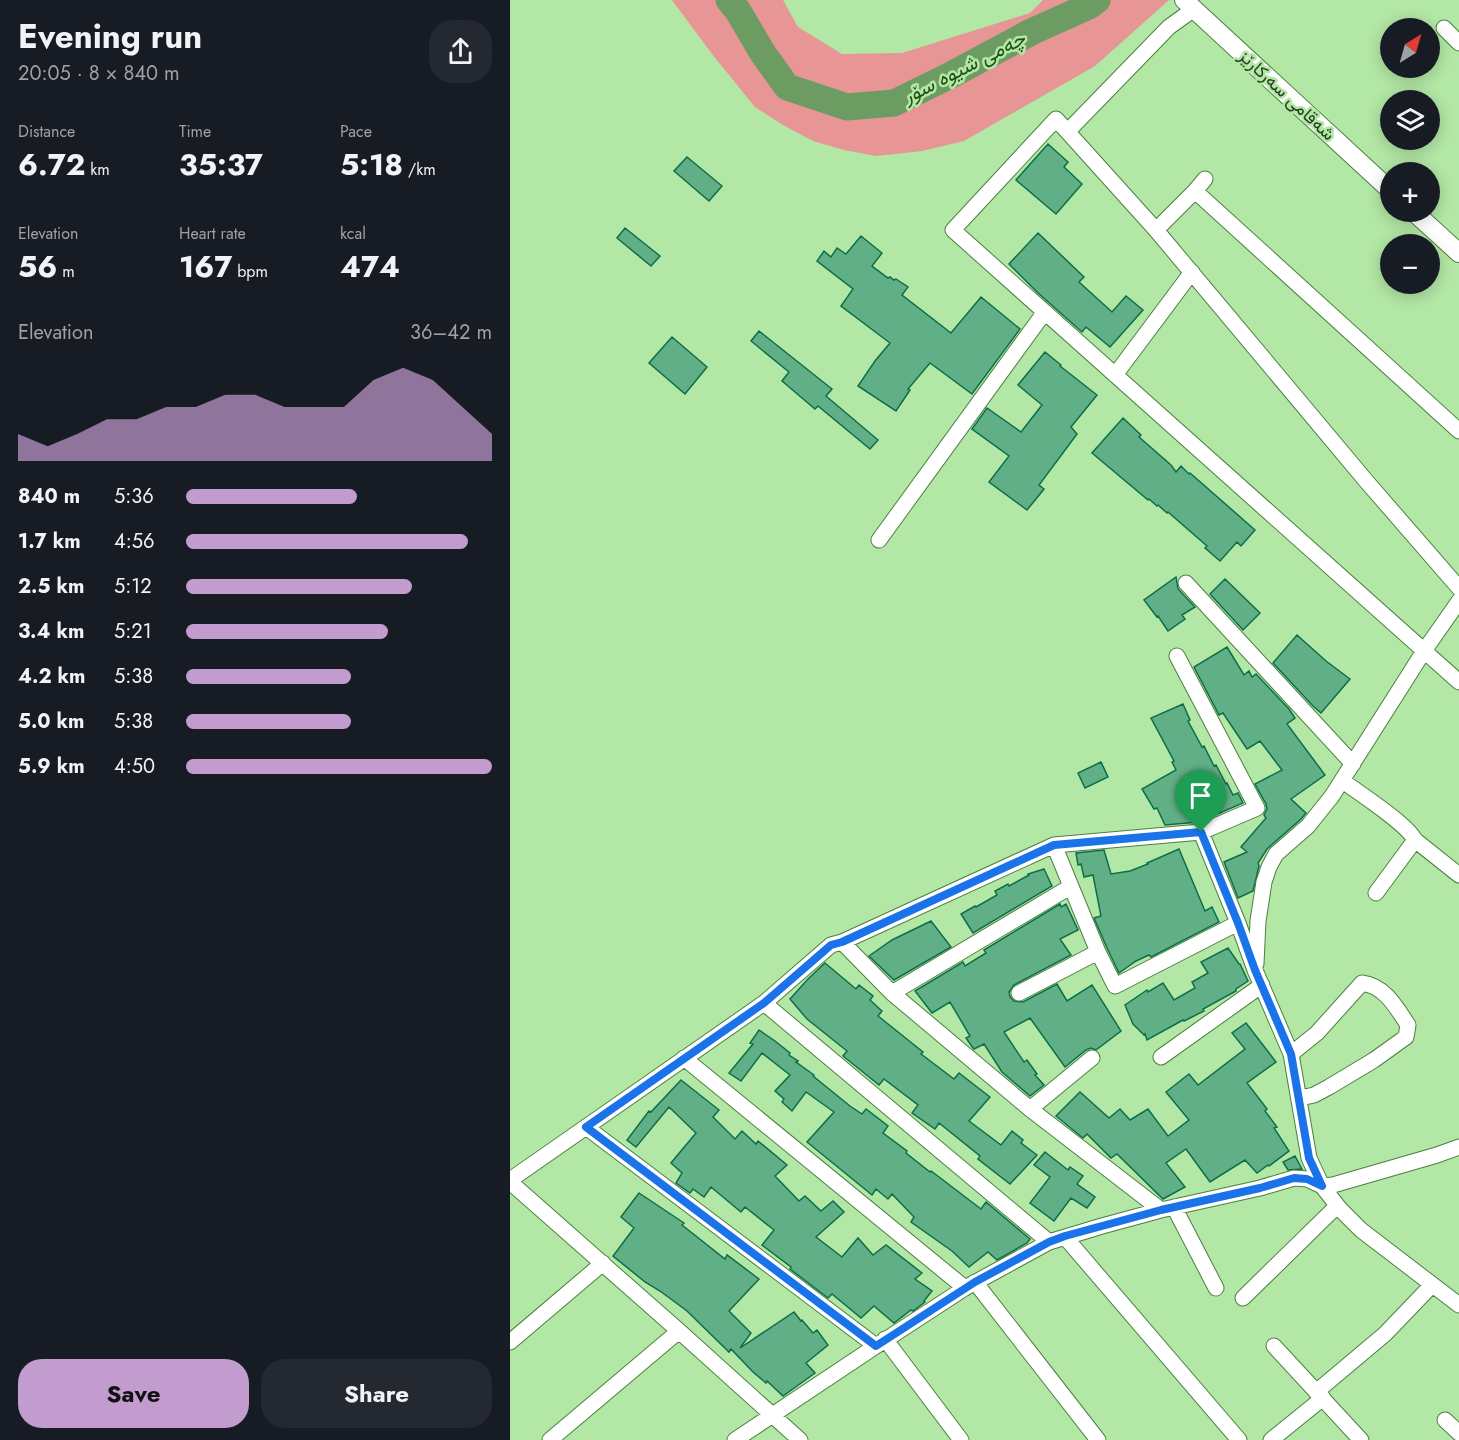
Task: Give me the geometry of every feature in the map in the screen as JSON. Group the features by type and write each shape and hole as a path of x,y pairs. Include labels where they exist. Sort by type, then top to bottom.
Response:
{"main road":[{"name":"شەقامی سەرکارێز","path":"1189,5 1380,181"},
{"path":"1425,222 1459,253"}],"street":[{"path":"1068,131 1189,5"},
{"path":"1444,28 1459,44"},
{"path":"1459,588 1156,230 1056,119 953,230 1459,682"},
{"path":"1156,230 1205,178"},
{"path":"1195,191 1459,431"},
{"path":"1115,375 1192,272"},
{"path":"879,540 1044,313"},
{"path":"1186,583 1353,764"},
{"path":"1255,970 1258,921 1264,882 1276,854 1308,826 1343,781 1424,651 1459,602"},
{"path":"800,1440 510,1181 764,1003 831,945 1054,845 1201,832 1257,808 1177,656"},
{"path":"1343,781 1398,821 1415,840 1458,871"},
{"path":"1201,832 1255,970 1291,1054 1309,1158 1322,1186 1336,1206 1361,1230 1432,1285 1458,1302"},
{"path":"1376,893 1415,840"},
{"path":"1054,845 1098,952 1115,986 1238,923"},
{"path":"892,993 1070,887"},
{"path":"842,942 892,993 1030,1109 1167,1209 1216,1287"},
{"path":"1019,993 1098,952"},
{"path":"1291,1054 1317,1033 1362,983 1371,985 1393,1002 1408,1025 1406,1037 1374,1059 1314,1095 1299,1098"},
{"path":"1161,1057 1262,985"},
{"path":"764,1003 1049,1242"},
{"path":"684,1058 970,1285 1098,1440"},
{"path":"1030,1109 1092,1058"},
{"path":"586,1127 880,1343 961,1440"},
{"path":"735,1440 970,1285 1049,1242 1167,1209 1294,1178 1307,1179 1322,1186 1345,1182 1459,1147"},
{"path":"1243,1298 1336,1206"},
{"path":"1065,1236 1239,1440"},
{"path":"510,1342 603,1263"},
{"path":"1271,1440 1385,1334 1432,1285"},
{"path":"550,1440 680,1331"},
{"path":"1274,1346 1361,1440"},
{"path":"1445,1420 1459,1433"}],"shaded area":[{"path":"672,0 783,0 798,27 842,54 902,53 1030,13 1043,0 1169,0 1095,66 964,141 922,151 876,156 813,141 755,107"}],"building":[{"path":"1048,144 1068,162 1064,167 1082,184 1056,214 1016,180"},
{"path":"687,157 722,186 709,201 674,171"},
{"path":"625,228 660,256 651,266 617,238"},
{"path":"1038,233 1084,277 1079,282 1112,312 1126,296 1143,310 1110,347 1086,327 1082,332 1009,264"},
{"path":"861,236 882,253 872,266 888,278 896,279 908,287 902,295 951,333 981,297 1020,329 972,394 930,363 908,389 910,390 896,411 858,386 890,343 841,306 853,289 817,261 824,251 831,257 837,248 846,254"},
{"path":"759,331 832,389 826,396 878,440 870,449 818,406 815,409 782,381 789,372 751,341"},
{"path":"672,337 707,367 685,394 649,363"},
{"path":"1045,352 1097,395 1071,427 1077,434 1039,485 1044,489 1027,510 989,482 1009,456 972,429 987,408 1021,432 1042,405 1018,385"},
{"path":"1123,418 1141,435 1139,437 1176,472 1181,466 1255,530 1241,546 1237,542 1220,561 1205,548 1207,546 1168,512 1148,500 1092,453"},
{"path":"1176,577 1178,589 1195,607 1182,615 1185,619 1168,631 1144,600"},
{"path":"1225,579 1260,613 1243,630 1210,594"},
{"path":"1297,635 1350,679 1321,713 1273,663"},
{"path":"1227,647 1244,675 1249,671 1252,677 1256,674 1289,709 1295,718 1287,724 1325,775 1291,799 1306,813 1267,849 1258,863 1253,891 1238,898 1224,862 1247,852 1241,847 1266,818 1264,815 1267,809 1266,804 1255,784 1282,770 1260,741 1247,749 1223,713 1219,715 1194,667"},
{"path":"1183,704 1190,720 1188,721 1202,747 1204,746 1233,795 1238,793 1243,803 1199,822 1165,825 1157,808 1154,809 1142,789 1176,770 1172,762 1174,761 1151,718"},
{"path":"1101,762 1108,777 1085,788 1078,773"},
{"path":"1179,849 1205,911 1212,907 1219,922 1151,957 1149,955 1136,961 1119,973 1094,918 1101,916 1093,875 1084,877 1081,864 1078,865 1076,853 1104,850 1111,874 1130,871"},
{"path":"1044,869 1052,886 973,933 961,914 997,895 995,891 1008,884 1009,886 1028,874"},
{"path":"1060,904 1061,907 1066,904 1078,930 1060,939 1071,955 1014,985 1009,992 1010,997 1014,1001 1023,1002 1057,984 1067,1001 1092,985 1121,1031 1096,1050 1091,1048 1086,1050 1065,1067 1030,1018 1004,1032 1024,1062 1027,1060 1037,1074 1035,1075 1044,1085 1030,1096 1002,1072 984,1044 973,1048 966,1038 970,1036 950,1002 932,1013 915,991 963,962 965,966 986,953 984,950"},
{"path":"931,921 951,947 894,980 869,956 892,940"},
{"path":"1228,948 1240,964 1248,981 1236,991 1203,1009 1204,1011 1147,1040 1145,1034 1133,1024 1125,1005 1147,990 1148,992 1163,983 1174,1000 1195,988 1192,982 1208,973 1201,962"},
{"path":"825,963 856,989 859,985 873,996 870,1000 882,1011 878,1016 923,1052 921,1054 954,1079 959,1073 990,1097 969,1121 1001,1145 1012,1131 1023,1140 1021,1143 1037,1155 1010,1184 978,1159 980,1156 939,1123 935,1129 912,1113 918,1105 884,1079 879,1085 843,1056 847,1051 807,1019 790,999"},
{"path":"1246,1023 1276,1062 1247,1083 1267,1109 1265,1111 1277,1127 1274,1128 1289,1151 1257,1173 1245,1160 1210,1182 1186,1149 1166,1163 1185,1187 1163,1199 1117,1154 1111,1158 1087,1134 1083,1138 1056,1116 1080,1092 1109,1118 1120,1109 1130,1120 1148,1109 1168,1136 1189,1120 1166,1092 1189,1074 1198,1085 1245,1049 1232,1033"},
{"path":"759,1030 790,1053 789,1055 798,1061 796,1062 850,1106 862,1114 866,1109 888,1126 883,1133 930,1172 981,1209 986,1202 1030,1239 1027,1243 997,1260 988,1252 969,1267 952,1251 911,1222 914,1217 892,1194 888,1199 876,1189 872,1195 807,1142 834,1112 806,1092 792,1111 775,1091 790,1075 762,1053 741,1081 729,1073 753,1044 750,1043"},
{"path":"681,1080 719,1110 713,1117 735,1139 742,1131 756,1144 758,1141 787,1165 775,1176 799,1201 805,1196 821,1211 833,1201 844,1212 816,1237 842,1257 858,1238 873,1255 886,1245 922,1273 915,1279 932,1291 925,1302 894,1323 874,1306 861,1318 832,1294 828,1298 762,1245 774,1230 745,1207 741,1212 711,1187 704,1197 693,1189 690,1193 676,1183 682,1173 671,1163 696,1133 669,1107 636,1147 627,1140 649,1111 651,1112"},
{"path":"1045,1152 1068,1170 1070,1167 1083,1176 1077,1184 1095,1197 1087,1208 1071,1198 1054,1221 1030,1203 1050,1177 1034,1165"},
{"path":"1295,1156 1302,1169 1288,1170 1283,1162"},
{"path":"639,1193 684,1223 682,1225 725,1259 727,1255 759,1279 729,1311 751,1333 740,1348 794,1312 813,1333 817,1330 828,1345 806,1363 815,1373 783,1396 753,1372 731,1349 729,1352 687,1311 613,1256 634,1228 621,1217"}],"waterway":[{"name":"چەمی شیوە سۆر","path":"729,0 787,87 847,107 894,103 1097,0"}],"route":[{"path":"1201,832 1255,970 1291,1054 1309,1158 1322,1186 1299,1177 1065,1236 1049,1242 975,1282 876,1346 586,1127 764,1003 831,945 1054,845 1201,832"}]}
